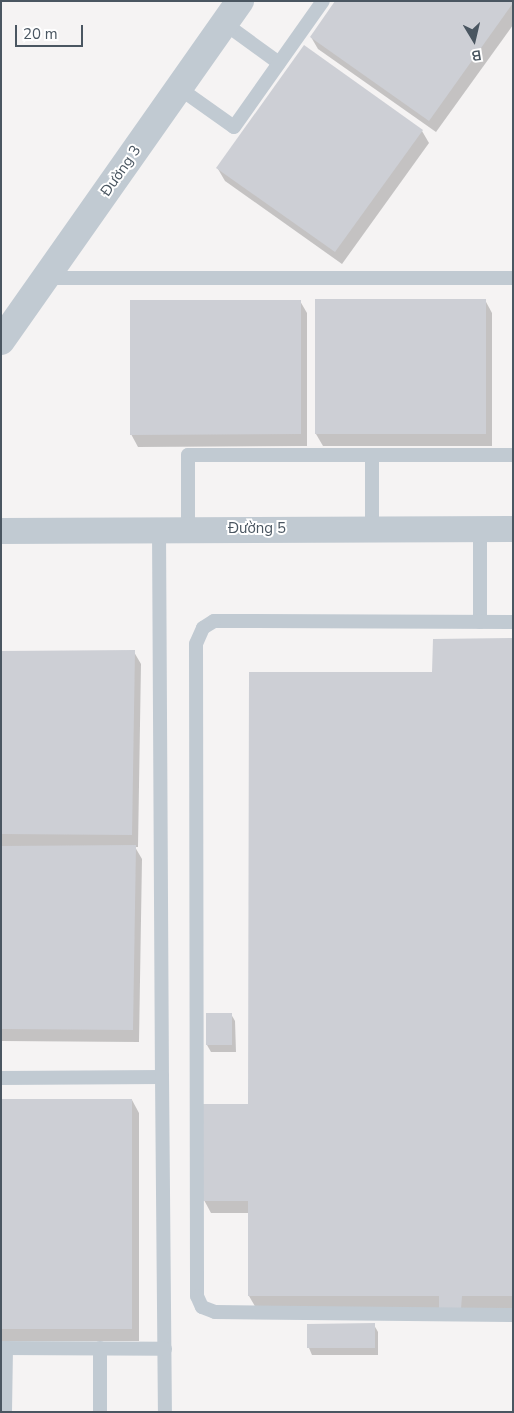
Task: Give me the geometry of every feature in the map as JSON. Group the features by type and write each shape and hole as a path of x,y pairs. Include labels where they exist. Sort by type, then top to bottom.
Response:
{"street":[{"name":"Đường 3","path":"1,341 240,1"},
{"name":"Đường 5","path":"1,530 513,528"}],"lane":[{"path":"180,88 234,127 323,1"},
{"path":"224,23 279,63"},
{"path":"46,278 513,278"},
{"path":"188,529 188,455 513,455"},
{"path":"372,455 372,529"},
{"path":"480,528 480,622"},
{"path":"159,529 165,1412"},
{"path":"513,622 214,621 203,628 196,644 197,1296 202,1307 215,1312 513,1315"},
{"path":"1,1078 162,1077"},
{"path":"5,1412 4,1348 165,1349"},
{"path":"100,1348 100,1412"}],"building":[{"path":"335,1 513,1 513,3 429,121 310,37"},
{"path":"304,45 423,130 335,252 216,168"},
{"path":"315,299 486,299 486,434 315,434"},
{"path":"130,300 301,300 301,434 130,435"},
{"path":"513,638 513,1296 462,1296 461,1309 439,1309 439,1296 248,1296 248,1201 203,1201 203,1104 248,1104 249,672 432,672 433,639"},
{"path":"135,650 132,835 1,834 1,651"},
{"path":"136,845 133,1030 1,1029 1,846"},
{"path":"206,1013 232,1013 232,1045 206,1045"},
{"path":"1,1099 132,1099 132,1329 1,1329"},
{"path":"375,1323 375,1348 307,1348 307,1324"}]}
